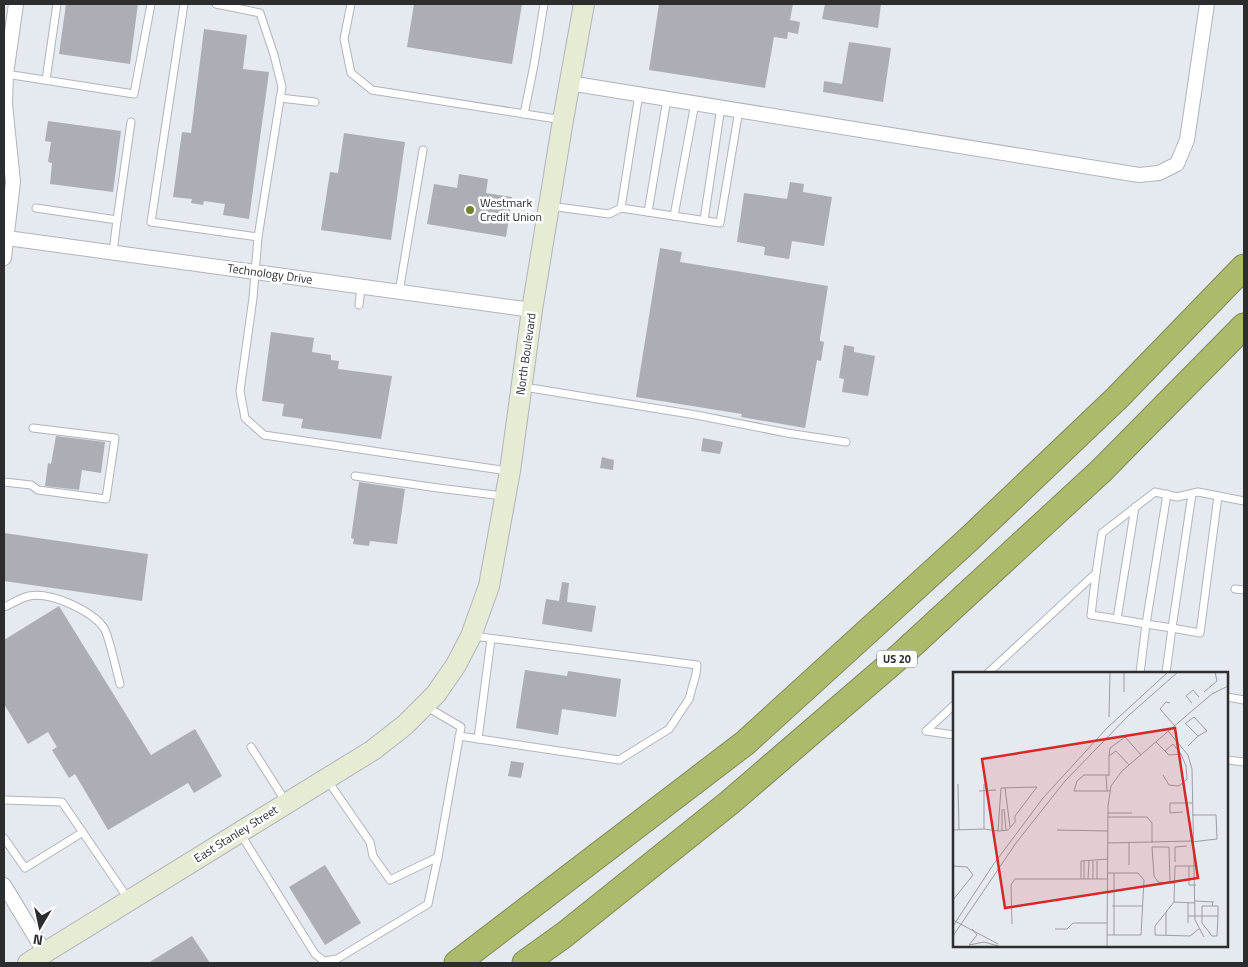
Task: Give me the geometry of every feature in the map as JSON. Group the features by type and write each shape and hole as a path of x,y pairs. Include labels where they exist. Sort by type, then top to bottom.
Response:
{"highway":[{"path":"457,963 745,743 968,540 1110,405 1244,266"},
{"name":"US 20","path":"525,963 564,935 729,803 900,656 1102,470 1244,326"}],"street":[{"path":"4,258 13,182 6,104 6,74 16,4"},
{"name":"North Boulevard","path":"430,700 456,664 471,636 490,586 510,471 532,310 569,83 584,4"},
{"path":"569,83 1139,175 1160,173 1177,164 1187,140 1207,4"},
{"name":"Technology Drive","path":"6,234 113,252 532,310"},
{"name":"East Stanley Street","path":"36,958 373,750 406,725 430,700"},
{"path":"4,885 36,958"}],"lane":[{"path":"46,80 57,4"},
{"path":"6,74 134,94 151,4"},
{"path":"184,4 151,222 258,238"},
{"path":"216,4 260,13 282,87 258,238 253,298 240,391 245,418 264,435 510,471"},
{"path":"351,4 344,39 350,73 372,90 563,120"},
{"path":"524,114 544,4"},
{"path":"621,208 639,94"},
{"path":"280,98 315,102"},
{"path":"648,212 667,99"},
{"path":"674,216 695,103"},
{"path":"704,220 721,107"},
{"path":"550,206 609,214 621,208 720,223 739,110"},
{"path":"113,252 131,122"},
{"path":"399,292 423,150"},
{"path":"36,208 117,220"},
{"path":"359,305 361,287"},
{"path":"522,387 696,415 787,433 846,442"},
{"path":"4,482 32,485 38,490 106,499 115,438 33,428"},
{"path":"355,476 506,496"},
{"path":"1218,496 1200,632 1091,615 1102,533 1155,492 1177,497 1198,492 1244,501"},
{"path":"1140,672 1166,494"},
{"path":"1166,672 1192,494"},
{"path":"1117,619 1135,507"},
{"path":"989,672 1096,573"},
{"path":"1235,588 1244,590"},
{"path":"4,607 29,596 74,604 89,613 105,629 120,684"},
{"path":"459,736 619,760 669,729 689,699 696,674 697,665 471,636"},
{"path":"478,739 491,639"},
{"path":"1228,697 1244,700"},
{"path":"239,832 315,954 324,961 337,959 428,904 461,727 430,700"},
{"path":"953,706 926,732 953,735"},
{"path":"251,747 286,803"},
{"path":"1228,760 1244,762"},
{"path":"326,778 370,842 373,856 390,880 438,857"},
{"path":"4,800 62,802 129,900"},
{"path":"4,838 25,868 83,832"}],"building":[{"path":"66,4 138,4 130,64 59,54"},
{"path":"414,4 522,4 512,64 407,47"},
{"path":"659,4 793,4 790,20 800,22 798,34 788,32 787,39 774,37 765,88 649,70"},
{"path":"825,4 881,4 878,28 822,19"},
{"path":"204,29 247,35 243,69 269,72 249,219 223,215 225,204 204,201 203,205 191,203 192,199 173,197 182,132 191,133"},
{"path":"849,42 891,48 883,102 823,92 824,81 842,84"},
{"path":"48,121 121,131 113,192 50,184 52,163 48,162 51,142 45,141"},
{"path":"344,133 405,142 391,240 321,230 330,172 338,173"},
{"name":"Westmark Credit Union","path":"459,174 488,179 486,193 512,197 506,237 427,224 434,184 457,188"},
{"path":"790,182 804,184 803,192 832,197 824,246 792,241 789,259 764,255 765,247 737,242 744,193 787,199"},
{"path":"660,248 682,252 680,262 828,286 820,338 820,341 824,342 821,361 817,360 805,428 741,417 742,414 636,397"},
{"path":"271,332 314,338 312,352 331,355 331,360 339,361 338,369 392,376 381,439 301,428 303,419 282,416 284,404 262,401"},
{"path":"844,345 854,347 854,352 875,356 868,396 842,392 844,379 839,378"},
{"path":"56,436 105,442 101,473 82,470 79,490 45,486 48,463 51,464"},
{"path":"703,438 723,442 720,454 701,451"},
{"path":"602,457 614,460 613,470 600,468"},
{"path":"359,482 405,489 397,544 370,541 369,546 353,544 354,539 351,538"},
{"path":"4,533 148,554 142,601 4,581"},
{"path":"562,582 569,583 567,602 596,606 592,632 542,624 546,599 559,601"},
{"path":"59,606 151,755 195,729 222,776 194,793 188,783 108,830 75,774 69,778 52,750 57,747 48,732 28,744 4,704 4,640"},
{"path":"525,670 567,676 568,671 621,679 616,717 562,709 558,735 516,728"},
{"path":"511,761 524,763 521,778 508,776"},
{"path":"325,865 361,923 325,945 289,887"},
{"path":"192,936 210,963 148,963"}],"place":[{"name":"Westmark Credit Union","path":"470,210"}]}
